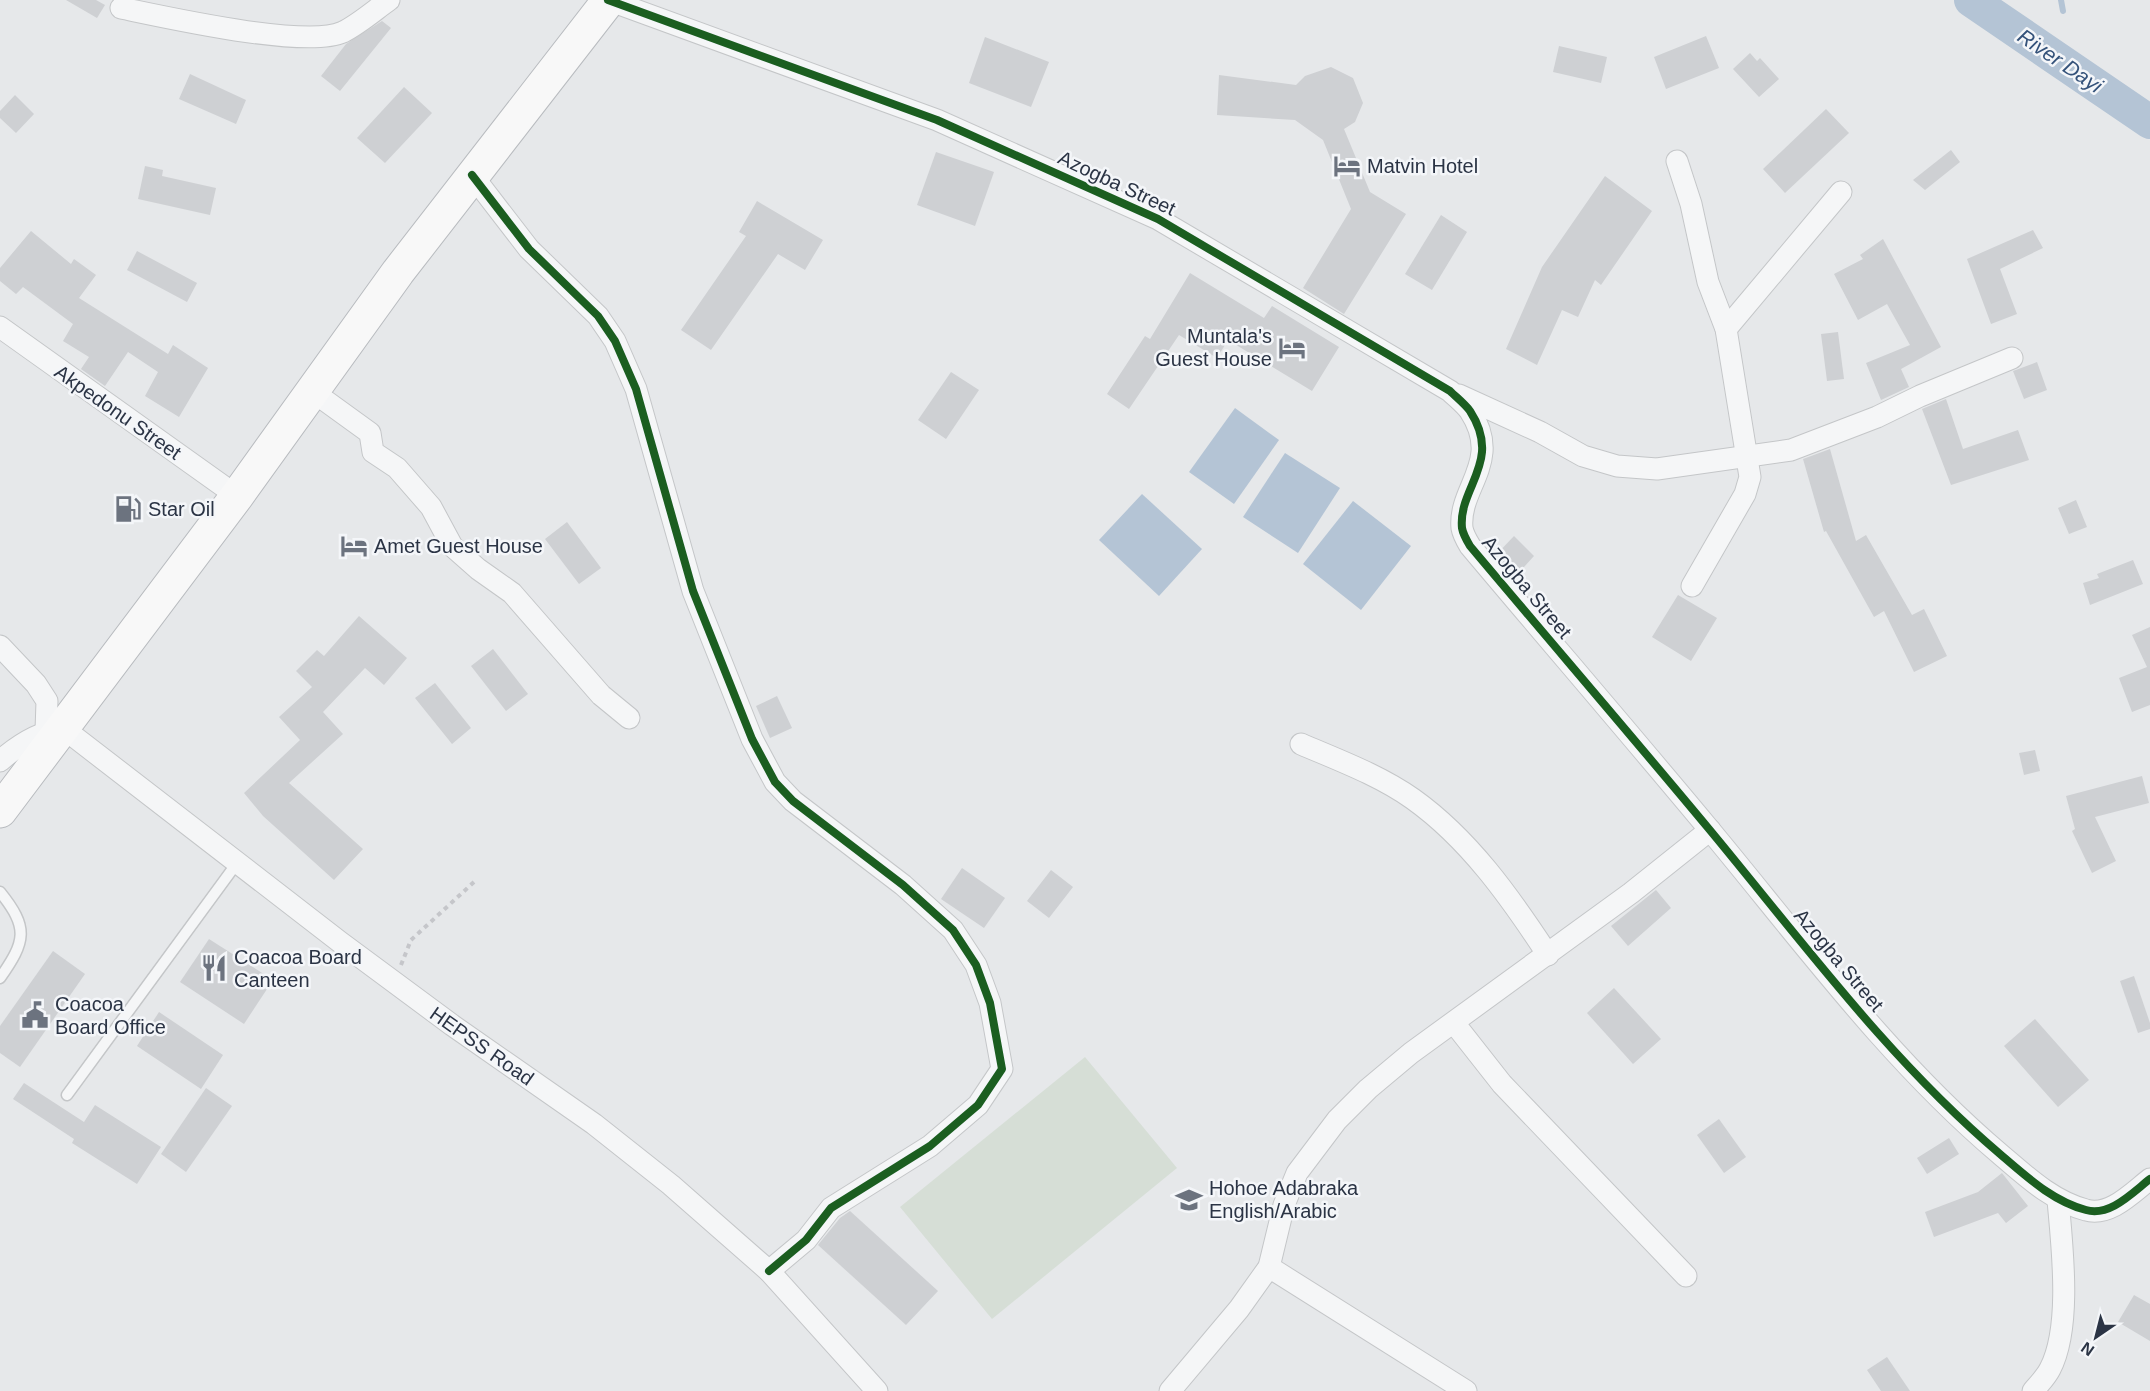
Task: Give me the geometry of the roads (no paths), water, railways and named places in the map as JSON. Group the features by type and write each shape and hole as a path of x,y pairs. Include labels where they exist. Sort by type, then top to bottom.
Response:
{"highway":[{"path":"0,811 55,729 237,496 472,176 608,0"}],"street":[{"path":"121,8 170,18 308,38 342,32 389,0"},
{"name":"Azogba Street","path":"608,0 938,120 1158,219 1450,391 1470,411 1481,437 1481,464 1464,511 1462,530 1470,546 1710,830 1835,983 1921,1081 1969,1128 2058,1200 2089,1211 2112,1208 2150,1179"},
{"path":"1677,161 1691,204 1708,282 1726,329 1750,477 1748,487 1692,586"},
{"path":"472,176 529,249 598,316 615,341 636,389 693,591 752,739 775,782 793,801 903,885 953,930 976,965 990,1002 1002,1069 978,1105 930,1146 831,1208 807,1240 769,1271"},
{"path":"1726,329 1841,192"},
{"name":"Akpedonu Street","path":"0,327 237,496"},
{"path":"1450,391 1540,432 1583,456 1617,466 1657,469 1791,450 1834,435 2012,358"},
{"path":"312,391 370,433 373,452 397,468 431,507 452,546 478,569 512,593 601,695 629,718"},
{"path":"0,646 36,684 47,701 55,729 27,740 0,761"},
{"name":"HEPSS Road","path":"55,729 394,982 594,1124 671,1185 769,1271 877,1391"},
{"path":"1301,744 1366,773 1412,798 1458,838 1506,891 1548,955"},
{"path":"1170,1391 1239,1309 1269,1267 1284,1205 1297,1173 1320,1141 1368,1089 1411,1053 1548,955 1710,830"},
{"path":"1454,1023 1502,1084 1686,1276"},
{"path":"2033,1391 2050,1368 2060,1335 2064,1275 2058,1200"},
{"path":"1269,1267 1466,1391"}],"lane":[{"path":"67,1095 237,863"},
{"path":"0,892 21,924 20,938 12,961 0,978"}],"water":[{"path":"1235,408 1279,440 1234,504 1189,472"},
{"path":"1285,453 1340,488 1298,553 1243,517"},
{"path":"1142,494 1202,549 1159,596 1099,540"},
{"path":"1353,501 1411,546 1361,610 1303,564"}],"waterway":[{"name":"River Dayi","path":"1971,0 2150,122"},
{"path":"2061,0 2063,11"}],"place":[{"name":"Matvin Hotel","path":"1347,166"},
{"name":"Muntala's Guest House","path":"1292,348"},
{"name":"Star Oil","path":"128,509"},
{"name":"Amet Guest House","path":"354,546"},
{"name":"Coacoa Board Canteen","path":"214,968"},
{"name":"Coacoa Board Office","path":"35,1015"},
{"name":"Hohoe Adabraka English/Arabic","path":"1189,1200"}]}
